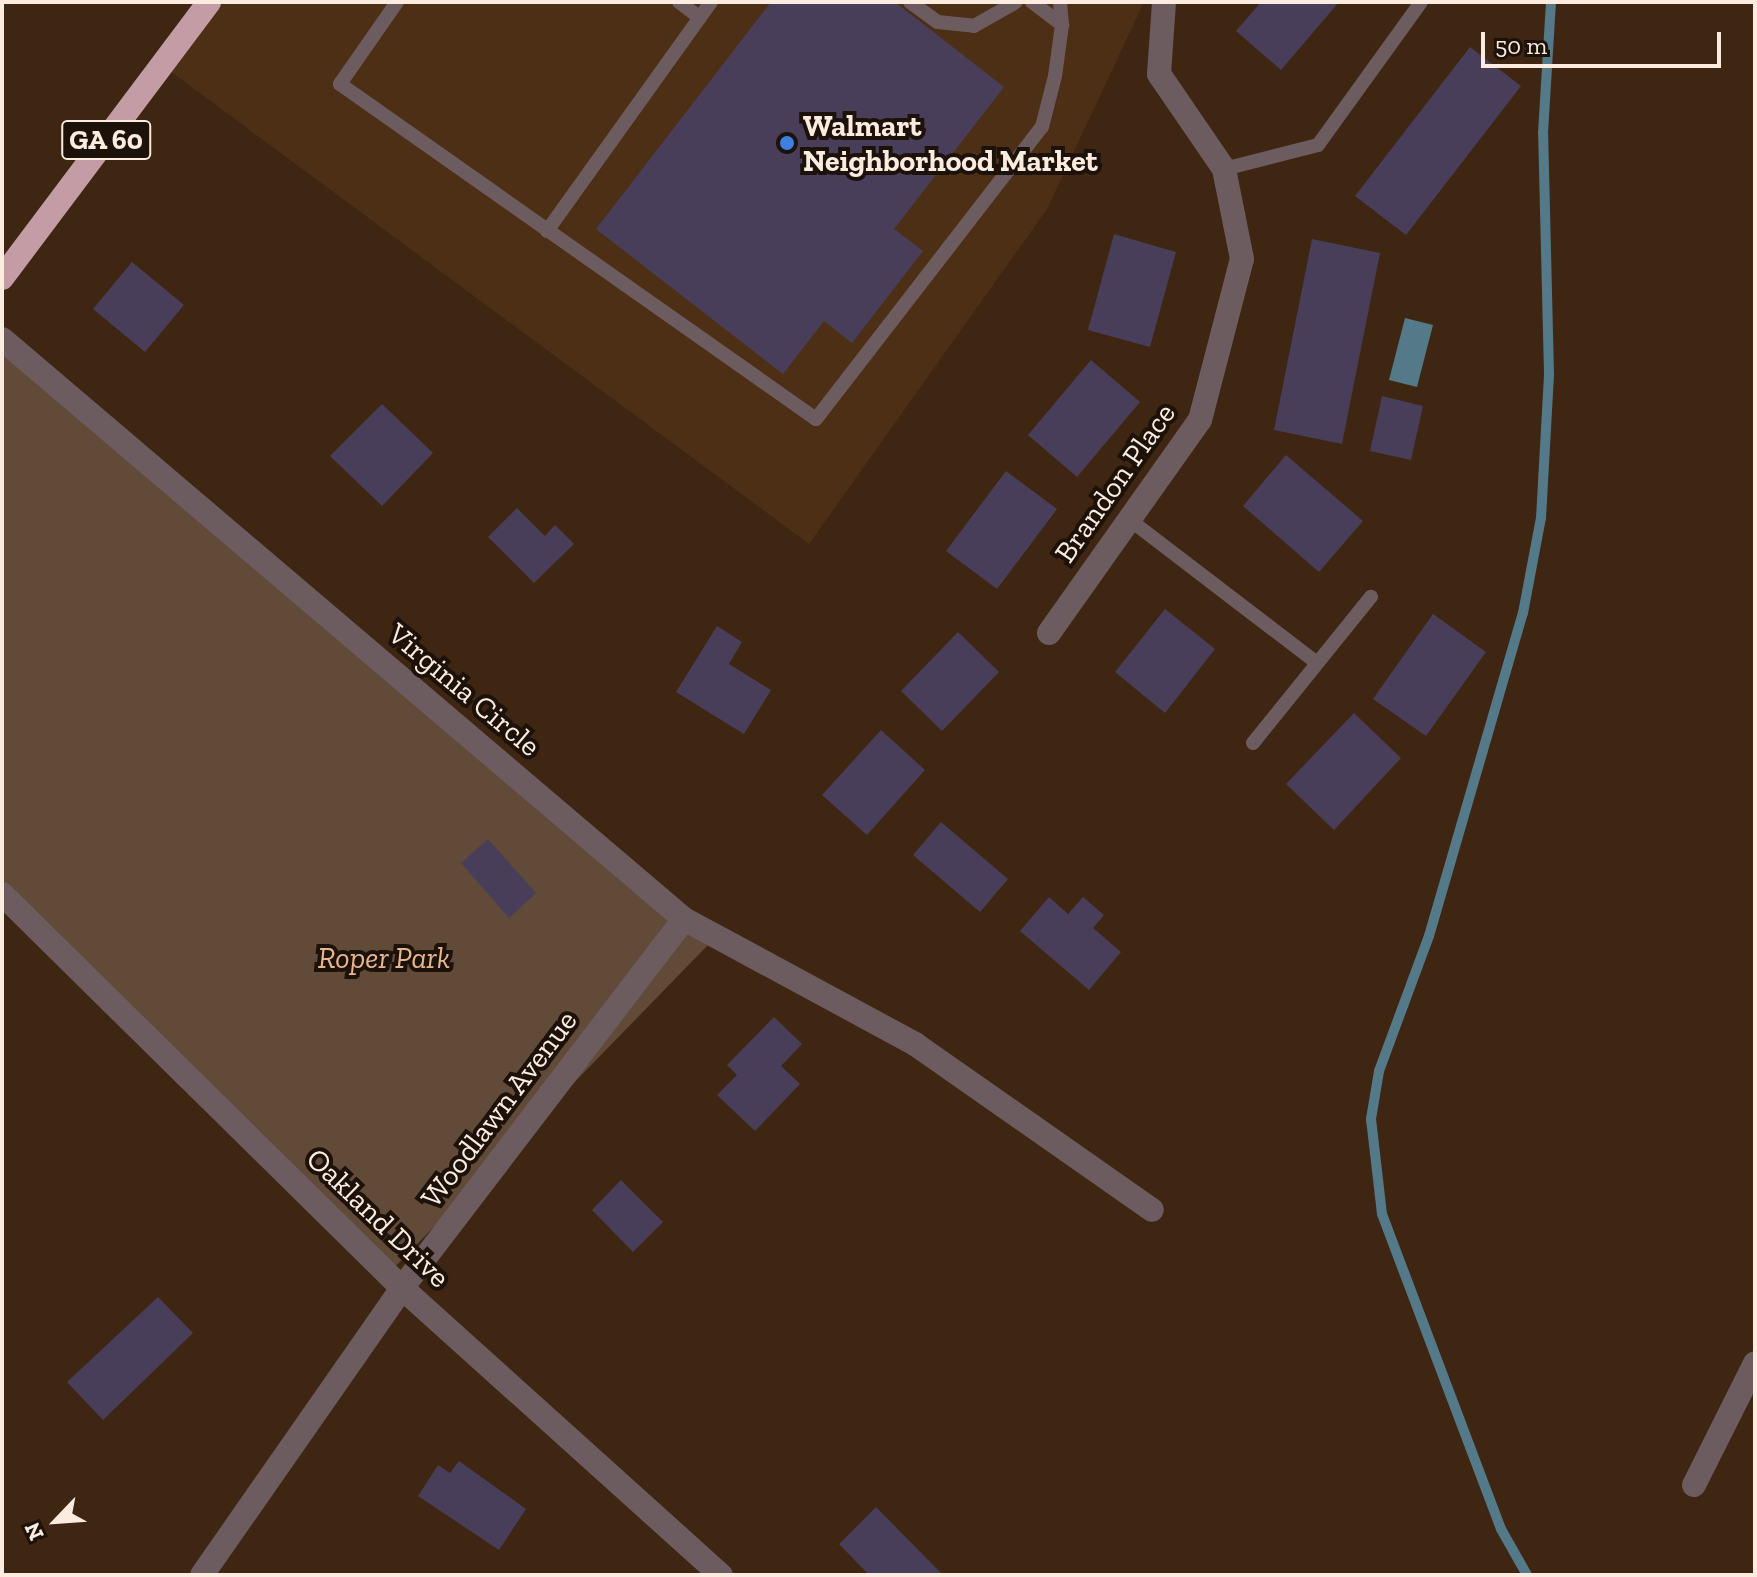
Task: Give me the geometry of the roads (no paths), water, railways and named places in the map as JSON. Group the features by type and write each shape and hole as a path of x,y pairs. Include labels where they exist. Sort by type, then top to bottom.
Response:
{"highway":[{"name":"GA 60","path":"2,278 209,2"}],"street":[{"name":"Brandon Place","path":"1049,633 1200,420 1242,259 1224,169 1159,74 1164,2"},
{"name":"Virginia Circle","path":"2,339 684,919 915,1044 1152,1210"},
{"name":"Oakland Drive","path":"2,894 402,1288 721,1575"},
{"name":"Woodlawn Avenue","path":"202,1575 402,1288 684,919"},
{"path":"1694,1485 1755,1363"}],"lane":[{"path":"397,2 340,84 816,419 1042,127 1055,76 1062,25 1060,2"},
{"path":"679,2 700,18"},
{"path":"547,231 711,2"},
{"path":"910,2 938,22 974,26 1016,2"},
{"path":"1032,2 1062,25"},
{"path":"1224,169 1318,145 1421,2"},
{"path":"1130,520 1317,663"},
{"path":"1253,743 1371,597"}],"water":[{"path":"1405,318 1433,325 1417,387 1389,380"}],"waterway":[{"path":"1527,1575 1501,1529 1382,1214 1371,1119 1379,1071 1429,936 1523,613 1541,518 1549,374 1543,133 1551,2"}],"place":[{"name":"Walmart Neighborhood Market","path":"787,143"}],"park label":[{"name":"Roper Park","path":"384,958"}]}
